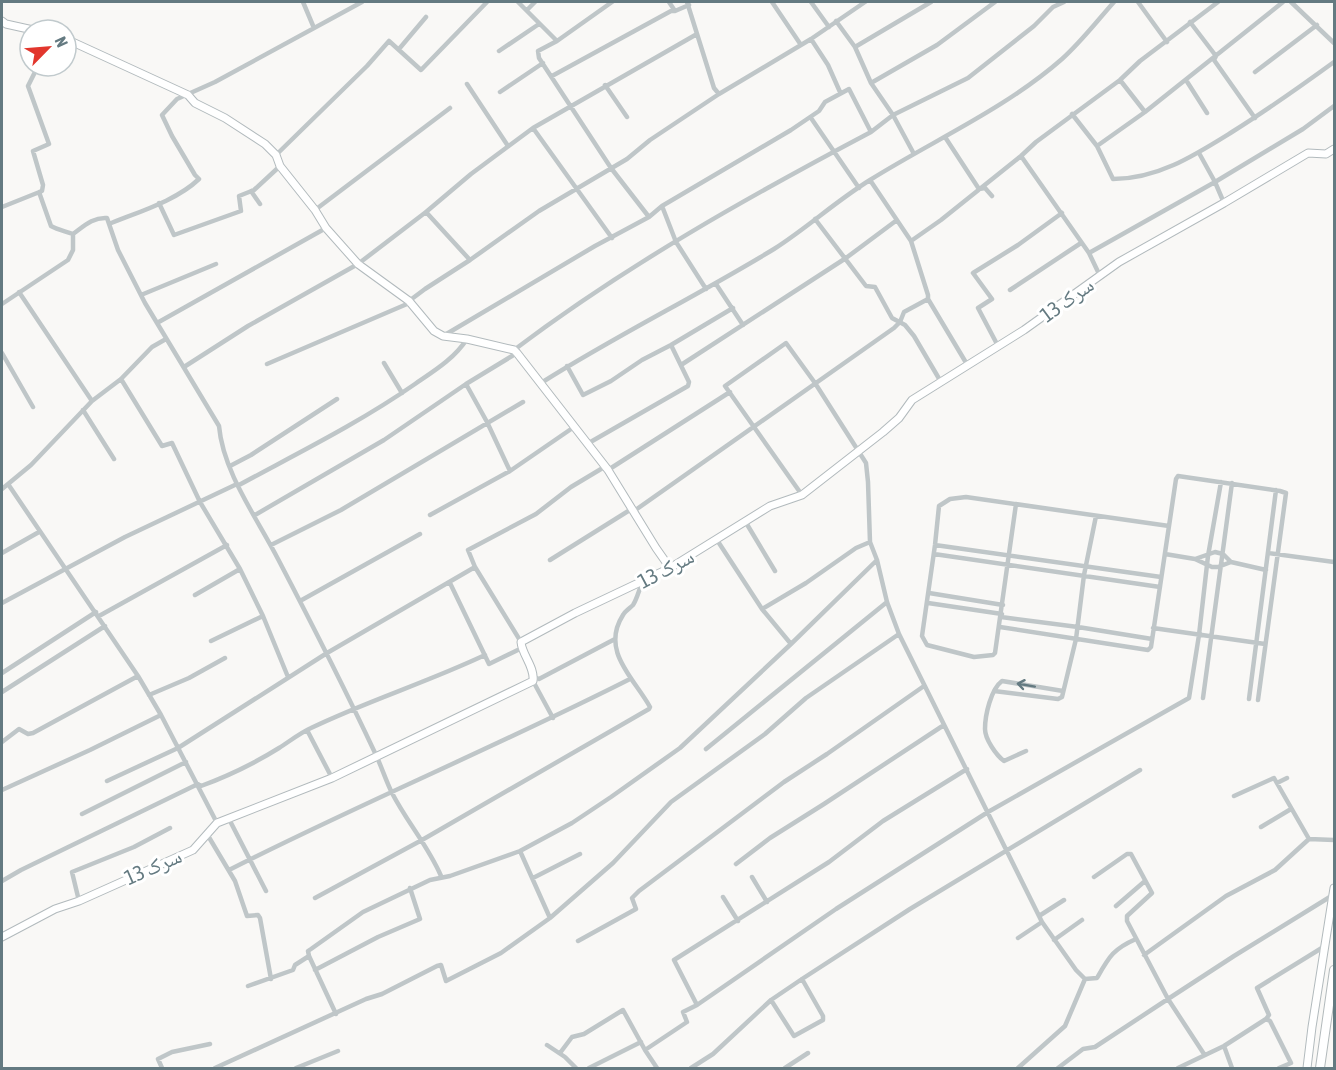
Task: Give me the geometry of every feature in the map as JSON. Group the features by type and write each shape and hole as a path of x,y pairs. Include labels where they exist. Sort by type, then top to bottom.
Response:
{"main road":[{"path":"1320,1068 1335,970"}],"street":[{"path":"303,2 314,28"},
{"path":"109,224 159,203 199,179 172,136 162,114 177,99 215,82 362,2"},
{"path":"276,155 368,66 389,41 421,70 487,2"},
{"path":"518,2 557,41"},
{"path":"527,10 535,2"},
{"path":"612,2 557,41 538,51 539,58 611,168 649,217"},
{"path":"669,2 675,11"},
{"path":"772,2 801,45"},
{"path":"811,2 829,27"},
{"path":"852,2 855,8"},
{"path":"267,364 407,304 409,300 470,260 538,210 611,168 719,94 811,39 865,2"},
{"path":"855,47 931,2"},
{"path":"871,83 937,45 995,2"},
{"path":"255,515 384,440 516,351 588,295 676,242 871,132 893,115 968,78 1034,26 1053,7 1064,2"},
{"path":"541,383 777,247 870,180 945,137 1044,74 1074,48 1114,2"},
{"path":"1138,2 1167,42"},
{"path":"911,241 941,220 1072,114 1120,80 1140,61 1218,2"},
{"path":"1096,146 1145,112 1283,2"},
{"path":"1291,2 1335,43"},
{"path":"552,76 688,3 714,88 719,94"},
{"path":"399,49 426,17"},
{"path":"2,21 18,27"},
{"path":"836,21 855,47 871,83 893,115 914,154"},
{"path":"1190,22 1216,56 1214,60 1255,118"},
{"path":"499,51 539,24"},
{"path":"1255,72 1317,25"},
{"path":"184,367 248,326 358,264 533,128 697,34"},
{"path":"811,39 828,65 840,92"},
{"path":"78,44 189,95 195,103 208,108 265,144 276,155 279,166 315,210 326,228 358,264 409,300 434,331 443,336 467,339 516,351 607,468 670,568"},
{"path":"1072,114 1096,146 1113,179 1145,175 1169,168 1199,153 1255,118 1335,62"},
{"path":"500,92 543,63"},
{"path":"2,207 42,191 43,185 33,151 49,144 28,86 32,78"},
{"path":"1120,80 1145,112"},
{"path":"1186,80 1207,113"},
{"path":"467,84 508,146"},
{"path":"605,85 627,117"},
{"path":"443,336 649,217 662,206 811,118 825,102 840,92 849,90 871,132"},
{"path":"1089,253 1215,182 1303,129 1335,106"},
{"path":"315,210 450,108"},
{"path":"811,118 859,188"},
{"path":"533,128 612,238"},
{"path":"945,137 979,189"},
{"name":"سرک 13","path":"521,645 575,613 670,568 770,506 802,495 899,418 912,400 1024,330 1119,262 1308,153 1326,154 1335,149"},
{"path":"1199,153 1224,203"},
{"path":"1022,156 1089,253 1100,276"},
{"path":"159,203 174,235 242,211 239,196 251,191 279,166"},
{"path":"870,180 911,241 928,299 968,366"},
{"path":"979,189 985,188 992,196"},
{"path":"251,191 260,204"},
{"path":"39,192 51,226 73,234"},
{"path":"662,206 676,242 706,289"},
{"path":"426,212 470,260"},
{"path":"998,346 978,308 992,299 973,273 1018,245 1062,213"},
{"path":"73,234 90,221 107,218 118,250 141,295 219,426 220,443 238,485 327,654 392,793 410,824 431,853 440,878"},
{"path":"815,219 866,286 875,287 892,318 900,322 914,336 941,382"},
{"path":"681,365 846,258 897,220"},
{"path":"157,323 326,228"},
{"path":"2,304 68,260 73,250 73,234"},
{"path":"1010,290 1081,243"},
{"path":"141,295 216,264"},
{"path":"716,284 743,325"},
{"path":"18,292 92,400"},
{"path":"550,560 633,509 754,426 900,322 904,312 928,299"},
{"path":"567,366 583,395 611,381 642,360 733,308"},
{"path":"2,489 31,465 92,400 121,379 152,347 166,339"},
{"path":"2,603 64,568 238,485 374,412 443,365 461,349 467,339"},
{"path":"802,495 725,386 786,343 815,383 866,463 870,542 877,560 887,602 924,686 1042,922 1085,979 1097,978 1110,954 1120,946 1136,939"},
{"path":"587,444 688,386 689,382 671,345"},
{"path":"2,353 33,407"},
{"path":"384,363 402,393"},
{"path":"121,379 131,399 145,416 162,446 172,443 200,502 240,569 263,616 288,677"},
{"path":"466,384 510,471"},
{"path":"553,718 533,679 521,645 468,550 536,514 571,487 607,468 730,392"},
{"path":"230,466 338,399"},
{"path":"271,545 341,510 522,402"},
{"path":"83,410 114,459"},
{"path":"430,515 510,471 574,427"},
{"path":"1000,627 1148,650 1151,647 1168,526 1178,476 1276,490 1286,493 1258,700"},
{"path":"645,1050 687,1022 684,1012 836,909 988,812 1189,698 1208,556 1221,482"},
{"path":"1203,698 1232,483"},
{"path":"8,484 138,676 217,823"},
{"path":"1249,699 1276,490"},
{"path":"1017,504 1000,627 993,655 975,657 927,645 922,636 939,506 950,499 966,497 1017,504 1096,516 1168,526"},
{"path":"994,691 1058,699 1062,696 1076,639 1084,575 1096,516"},
{"path":"745,521 775,571"},
{"path":"2,553 39,532"},
{"path":"300,601 420,534"},
{"path":"717,540 762,609 791,644"},
{"path":"762,609 806,583 856,548 870,542"},
{"path":"2,672 97,614 227,545"},
{"path":"935,545 1161,577"},
{"path":"1196,559 1215,552 1223,554 1231,561 1266,570"},
{"path":"934,554 1160,587"},
{"path":"1165,554 1196,559 1218,567 1231,561"},
{"path":"1268,554 1335,562"},
{"path":"336,1014 308,951 363,912 410,888 520,851 572,824 680,748 877,560"},
{"path":"108,781 178,748 288,677 476,567"},
{"path":"195,595 240,569"},
{"path":"450,583 489,664 521,645"},
{"path":"315,898 422,840 649,709 650,707 618,658 615,639 623,614 634,603 642,583"},
{"path":"929,593 1003,605"},
{"path":"706,749 887,602"},
{"path":"928,603 1152,639"},
{"path":"211,641 263,616"},
{"path":"2,692 105,626"},
{"path":"1154,628 1265,644"},
{"path":"215,1068 437,966 441,965 446,981 501,953 550,918 613,863 671,802 765,734 806,698 899,633"},
{"path":"533,679 538,679 615,639"},
{"path":"2,881 198,784 201,786 225,777 279,748 307,729 352,708 485,655"},
{"path":"149,695 189,678 225,658"},
{"path":"2,742 19,729 28,734 33,733 138,676"},
{"name":"سرک 13","path":"2,937 55,909 79,901 193,850 217,823 332,778 533,679"},
{"path":"229,870 553,718 630,679"},
{"path":"1026,751 1004,761 998,756 987,738 984,730 994,691 1002,681 1063,692"},
{"path":"578,940 636,909 632,898 639,891 784,782 924,686"},
{"path":"2,790 161,715"},
{"path":"736,864 770,838 944,725"},
{"path":"307,729 332,778"},
{"path":"82,814 186,762"},
{"path":"697,1005 674,960 829,862 883,821 967,769"},
{"path":"691,1068 713,1054 771,999 1140,770"},
{"path":"1234,796 1274,778 1309,839"},
{"path":"1276,783 1287,778"},
{"path":"1261,827 1291,809"},
{"path":"229,819 267,891"},
{"path":"79,901 72,872 134,847 170,828"},
{"path":"207,834 229,870 247,916 258,915 260,918 271,979"},
{"path":"1144,955 1226,896 1275,870 1309,839 1335,840"},
{"path":"520,851 550,918"},
{"path":"1094,876 1129,853 1151,890 1151,895 1127,918 1168,999 1204,1054"},
{"path":"533,878 580,854"},
{"path":"752,877 767,902"},
{"path":"1116,906 1145,881"},
{"path":"315,970 378,937 420,919 410,888"},
{"path":"1307,1068 1334,892"},
{"path":"1058,1068 1083,1049 1095,1047 1334,892"},
{"path":"723,897 738,921"},
{"path":"1039,916 1064,900"},
{"path":"1054,940 1082,920"},
{"path":"1018,938 1042,922"},
{"path":"1178,1068 1224,1046 1266,1019 1269,1015 1257,988 1325,946"},
{"path":"248,986 288,973 295,965 309,956"},
{"path":"771,999 794,1036 823,1020 823,1016 802,979"},
{"path":"1018,1068 1065,1026 1085,979"},
{"path":"560,1053 572,1037 584,1034 623,1010 657,1068"},
{"path":"1266,1019 1270,1021 1291,1063 1279,1068"},
{"path":"589,1068 641,1042"},
{"path":"162,1068 158,1059 172,1052 210,1044"},
{"path":"547,1045 560,1053 576,1068"},
{"path":"1224,1046 1232,1068"},
{"path":"296,1068 338,1051"},
{"path":"784,1068 808,1053"}]}
